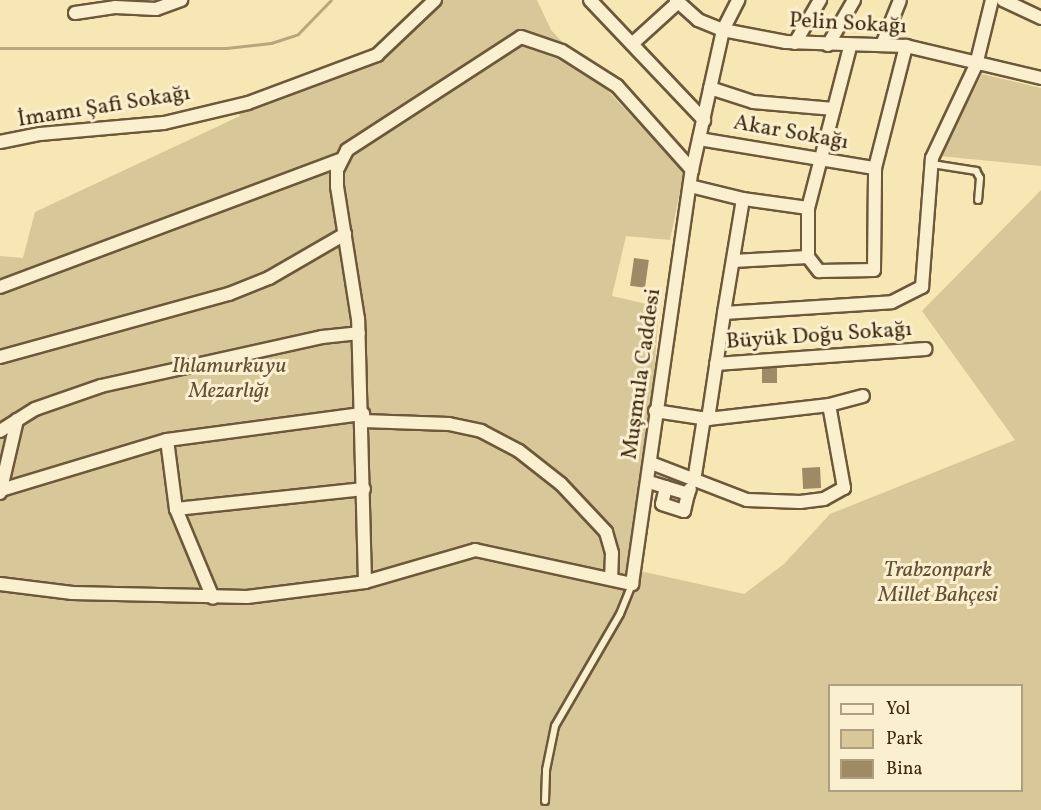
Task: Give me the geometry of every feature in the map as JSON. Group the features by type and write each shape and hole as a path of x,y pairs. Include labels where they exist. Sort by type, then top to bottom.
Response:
{"street":[{"path":"75,13 115,7 156,9 181,0"},
{"name":"İmamı Şafi Sokağı","path":"0,142 40,134 164,123 248,103 376,55 435,0"},
{"path":"692,170 723,30 738,0"},
{"path":"795,43 820,0"},
{"path":"828,45 854,0"},
{"path":"882,45 900,0"},
{"path":"724,313 892,302 922,288 932,164 976,64 992,0"},
{"path":"1003,0 1041,18"},
{"path":"596,2 632,44 704,120"},
{"path":"632,44 676,2"},
{"name":"Pelin Sokağı","path":"676,2 698,20 723,30 795,43 850,47 906,46 1041,78"},
{"path":"0,287 339,160 347,150 521,37 562,51 617,86 692,170"},
{"path":"850,47 808,208 808,256 819,271 874,270 874,168 906,46"},
{"path":"710,88 753,102 834,109"},
{"name":"Akar Sokağı","path":"699,139 874,168"},
{"path":"339,160 337,187 359,333 363,417 365,582"},
{"name":"Muşmula Caddesi","path":"632,584 649,482 655,411 692,170"},
{"path":"690,186 743,199 808,208"},
{"path":"666,487 662,504 684,511 693,481 706,418 743,199"},
{"path":"0,357 229,294 269,278 345,234"},
{"path":"733,261 808,256"},
{"path":"0,431 35,409 101,386 322,337 359,333"},
{"name":"Büyük Doğu Sokağı","path":"716,364 925,349"},
{"path":"655,411 706,418 829,405 863,396"},
{"path":"651,463 747,500 801,502 824,499 844,488 829,405"},
{"path":"0,491 167,440 363,417 449,424 481,431 519,451 561,484 606,532 612,553 611,579"},
{"path":"0,491 17,420"},
{"path":"167,440 176,509 213,598"},
{"path":"649,482 688,494"},
{"path":"176,509 364,489"},
{"path":"0,584 72,593 213,598 365,582 475,550 632,584"}],"lane":[{"path":"932,164 976,171 980,178 978,200"},
{"path":"545,801 546,770 555,726 620,614 632,584"}],"green space":[{"path":"439,0 537,0 551,30 684,172 670,240 626,236 612,296 659,307 640,571 744,594 784,564 830,514 1015,440 922,311 1041,190 1041,810 0,810 0,256 23,258 35,212 240,116 237,107 334,80"},
{"path":"982,74 1041,88 1041,166 940,156"}],"building":[{"path":"634,258 649,260 645,288 630,286"},
{"path":"762,368 777,368 777,383 762,383"},
{"path":"820,467 821,488 803,489 802,468"}],"waterway":[{"path":"0,48 226,48 271,43 298,34 331,0"}],"park label":[{"name":"Ihlamurkuyu Mezarlığı","path":"229,378"},
{"name":"Trabzonpark Millet Bahçesi","path":"938,582"}]}
